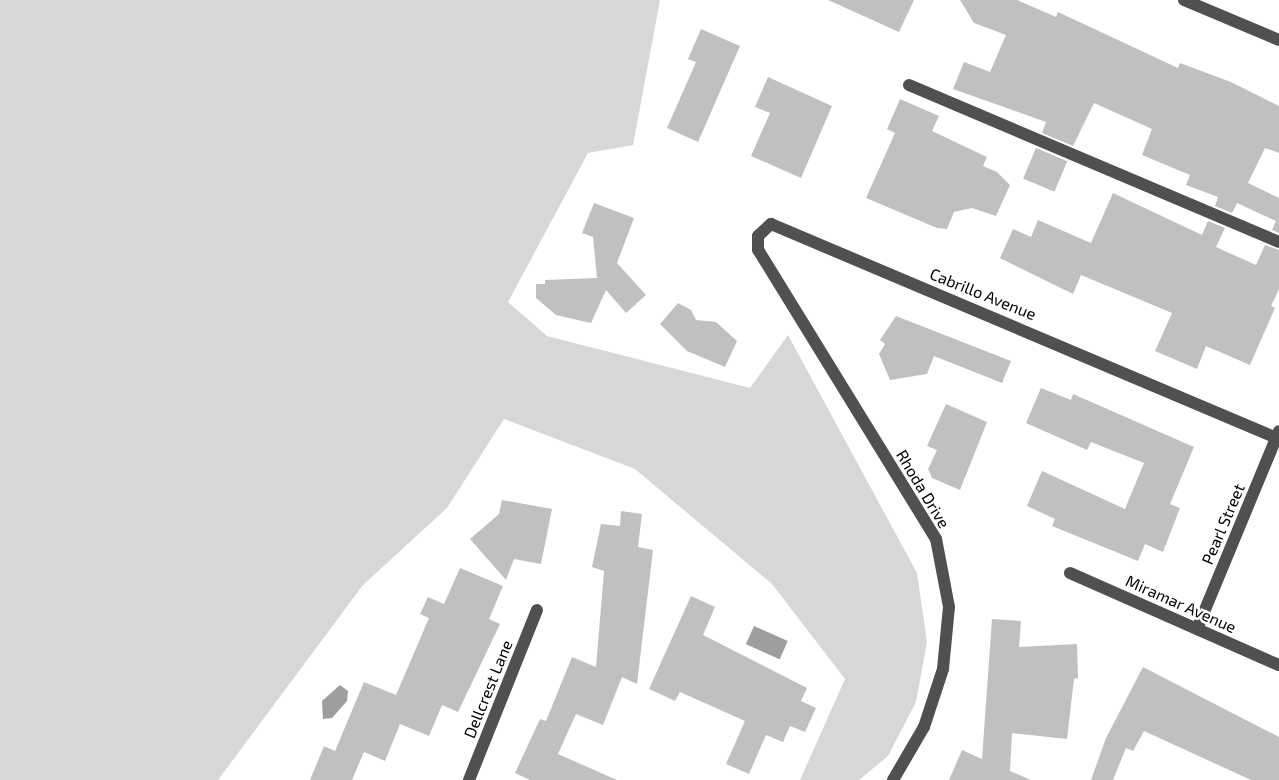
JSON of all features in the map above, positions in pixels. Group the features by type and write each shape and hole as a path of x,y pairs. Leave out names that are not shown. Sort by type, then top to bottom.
{"street":[{"path":"1184,0 1279,40"},
{"path":"909,85 1279,242"},
{"name":"Cabrillo Avenue","path":"798,315 758,250 758,236 771,224 1278,436"},
{"name":"Rhoda Drive","path":"798,315 936,539 949,606 943,669 924,728 893,780"},
{"name":"Pearl Street","path":"1196,629 1278,436"},
{"name":"Miramar Avenue","path":"1070,573 1279,665"},
{"name":"Dellcrest Lane","path":"470,780 538,610"}],"shaded area":[{"path":"0,0 660,0 633,145 588,153 508,302 547,336 750,388 788,335 917,573 927,642 916,702 888,756 859,780 800,780 845,679 772,584 635,469 504,419 447,508 363,585 218,780 0,780"},
{"path":"754,626 788,641 780,659 746,644"},
{"path":"340,685 348,691 347,701 332,718 323,719 322,701"}],"building":[{"path":"828,0 914,0 899,32"},
{"path":"960,0 1017,0 1056,17 1058,12 1178,68 1180,63 1231,82 1279,106 1279,153 1265,148 1248,183 1279,198 1279,233 1272,230 1276,221 1237,203 1232,213 1215,206 1218,197 1186,185 1190,175 1142,155 1152,129 1094,103 1073,146 1042,133 1046,122 953,89 964,62 990,72 1006,35 974,23"},
{"path":"701,29 740,46 698,142 667,128 696,62 688,59"},
{"path":"768,77 832,106 801,178 751,156 770,113 755,107"},
{"path":"900,99 939,116 932,131 987,157 983,166 997,172 1010,185 996,216 972,208 954,212 947,229 937,228 866,198 895,133 887,129"},
{"path":"1036,148 1067,161 1054,192 1023,178"},
{"path":"1113,193 1202,235 1208,221 1225,228 1216,247 1256,265 1265,245 1279,250 1279,289 1271,306 1275,308 1250,365 1206,346 1197,369 1155,351 1172,313 1081,275 1073,294 1000,258 1013,229 1031,237 1038,220 1091,243"},
{"path":"594,203 634,218 617,263 646,295 626,313 606,290 591,323 556,315 536,298 536,284 545,284 545,280 597,278 593,237 582,233"},
{"path":"678,303 691,310 696,320 716,322 737,341 725,367 687,351 660,324"},
{"path":"896,316 1011,361 1002,383 934,356 927,374 890,380 879,354 885,344 880,340"},
{"path":"1041,388 1071,400 1073,394 1194,447 1170,504 1180,508 1163,552 1145,544 1138,561 1052,526 1055,519 1027,506 1042,471 1125,509 1144,463 1091,442 1087,450 1026,423"},
{"path":"946,404 987,422 960,490 932,478 928,469 937,450 927,446"},
{"path":"502,500 552,509 541,564 514,559 506,580 470,539 499,514"},
{"path":"621,511 642,514 638,547 653,550 637,684 622,677 603,725 576,714 558,754 617,780 530,780 515,773 540,719 546,721 572,657 596,667 604,571 592,567 601,524 620,526"},
{"path":"460,568 503,586 489,619 500,624 458,712 442,705 429,736 400,724 385,761 364,752 352,780 310,780 324,746 335,751 364,682 396,695 429,618 420,614 428,597 444,604"},
{"path":"691,596 715,607 703,635 807,688 801,701 816,708 805,732 790,726 783,742 766,735 749,774 726,764 745,721 680,692 675,701 649,689"},
{"path":"992,619 1021,621 1019,647 1077,644 1078,678 1074,679 1067,739 1012,733 1010,771 1031,780 949,780 962,750 982,759"},
{"path":"1143,667 1279,737 1279,780 1251,780 1144,731 1133,751 1126,748 1113,780 1091,780 1106,738"}]}
